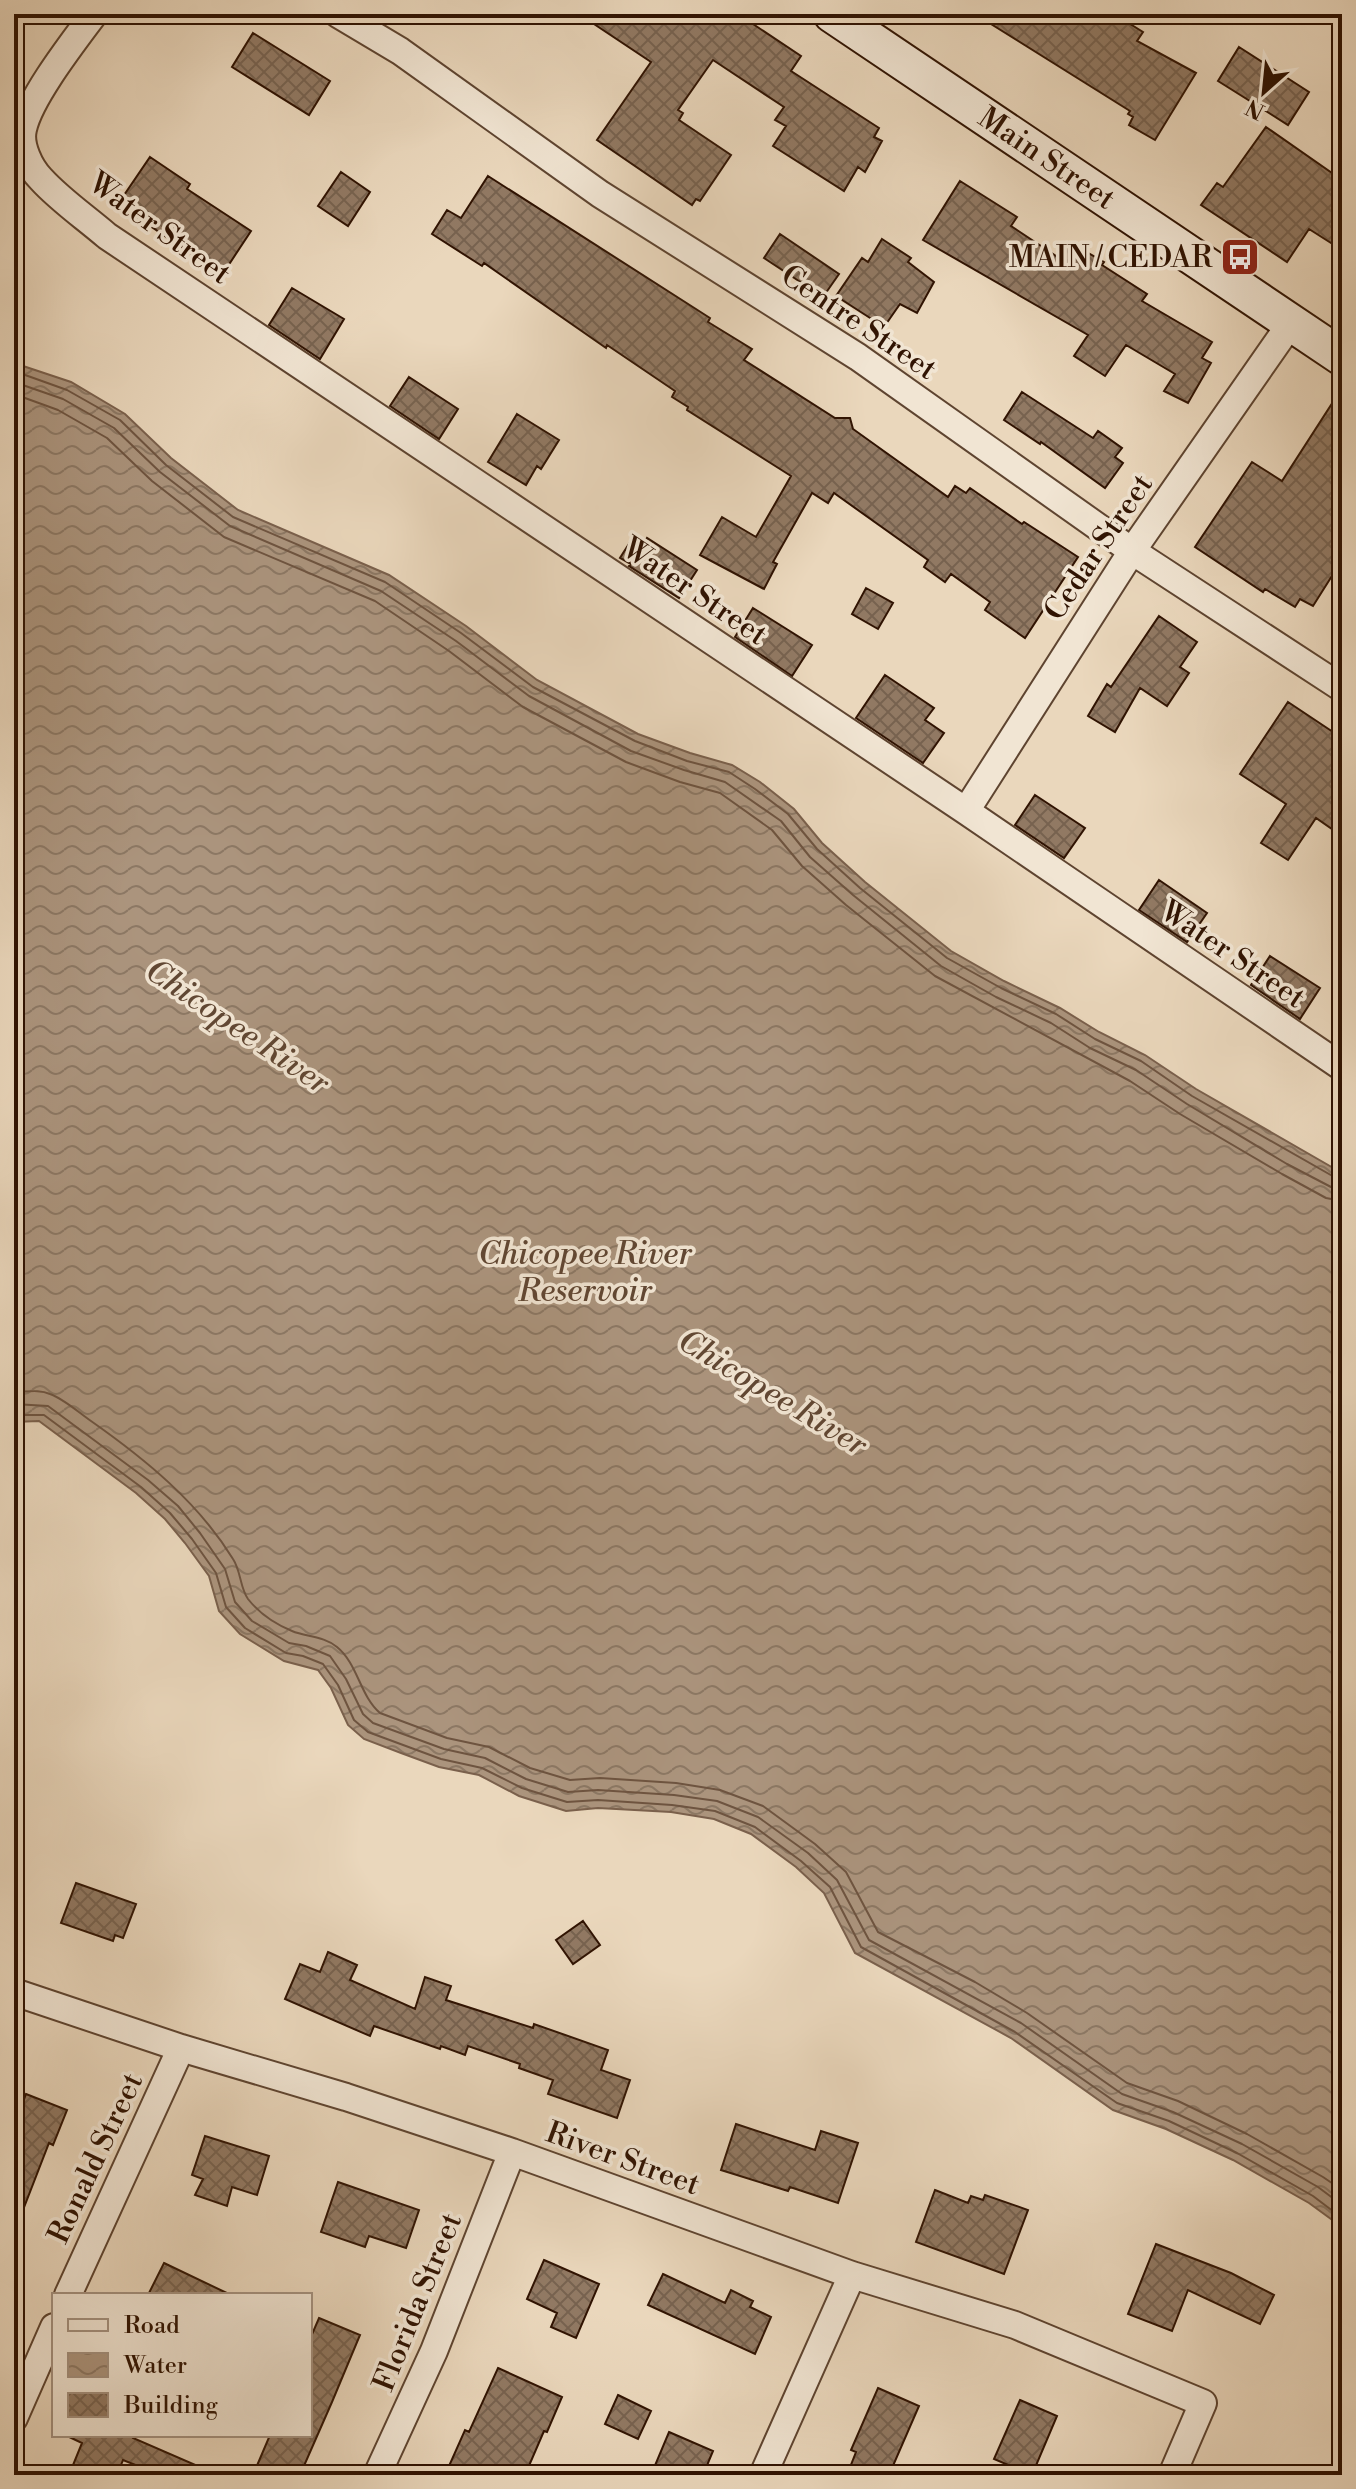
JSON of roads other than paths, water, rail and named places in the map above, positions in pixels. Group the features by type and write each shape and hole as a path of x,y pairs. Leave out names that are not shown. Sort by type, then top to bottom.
{"main road":[{"name":"Main Street","path":"832,14 1342,357"}],"street":[{"name":"Water Street","path":"94,14 28,113 21,132 26,155 40,178 107,236 966,811 1342,1067"},
{"name":"Centre Street","path":"338,14 400,51 600,194 858,357 1132,551 1342,688"},
{"name":"Cedar Street","path":"966,811 1132,551 1291,323"},
{"name":"River Street","path":"14,1992 512,2152 852,2275 1015,2325 1203,2403 1172,2475"},
{"name":"Ronald Street","path":"69,2293 181,2048"},
{"name":"Florida Street","path":"377,2475 434,2351 512,2152"},
{"path":"763,2475 852,2275"},
{"path":"14,2418 52,2332"}],"water":[{"name":"Chicopee River Reservoir","path":"14,363 71,382 125,414 171,458 238,510 389,575 466,626 537,680 638,734 732,765 760,782 794,809 822,843 865,882 951,951 1145,1055 1196,1089 1342,1173 1342,2227 1309,2203 1233,2160 1166,2129 1113,2110 1011,2038 855,1953 824,1893 796,1867 751,1834 714,1819 671,1812 598,1808 566,1811 519,1796 479,1775 439,1767 364,1739 348,1725 331,1688 318,1670 284,1661 240,1634 219,1611 209,1576 165,1519 136,1493 39,1421 14,1422"}],"place":[{"name":"MAIN / CEDAR","path":"1240,257"}],"water label":[{"name":"Chicopee River","path":"238,1026"},
{"name":"Chicopee River","path":"773,1392"}]}
